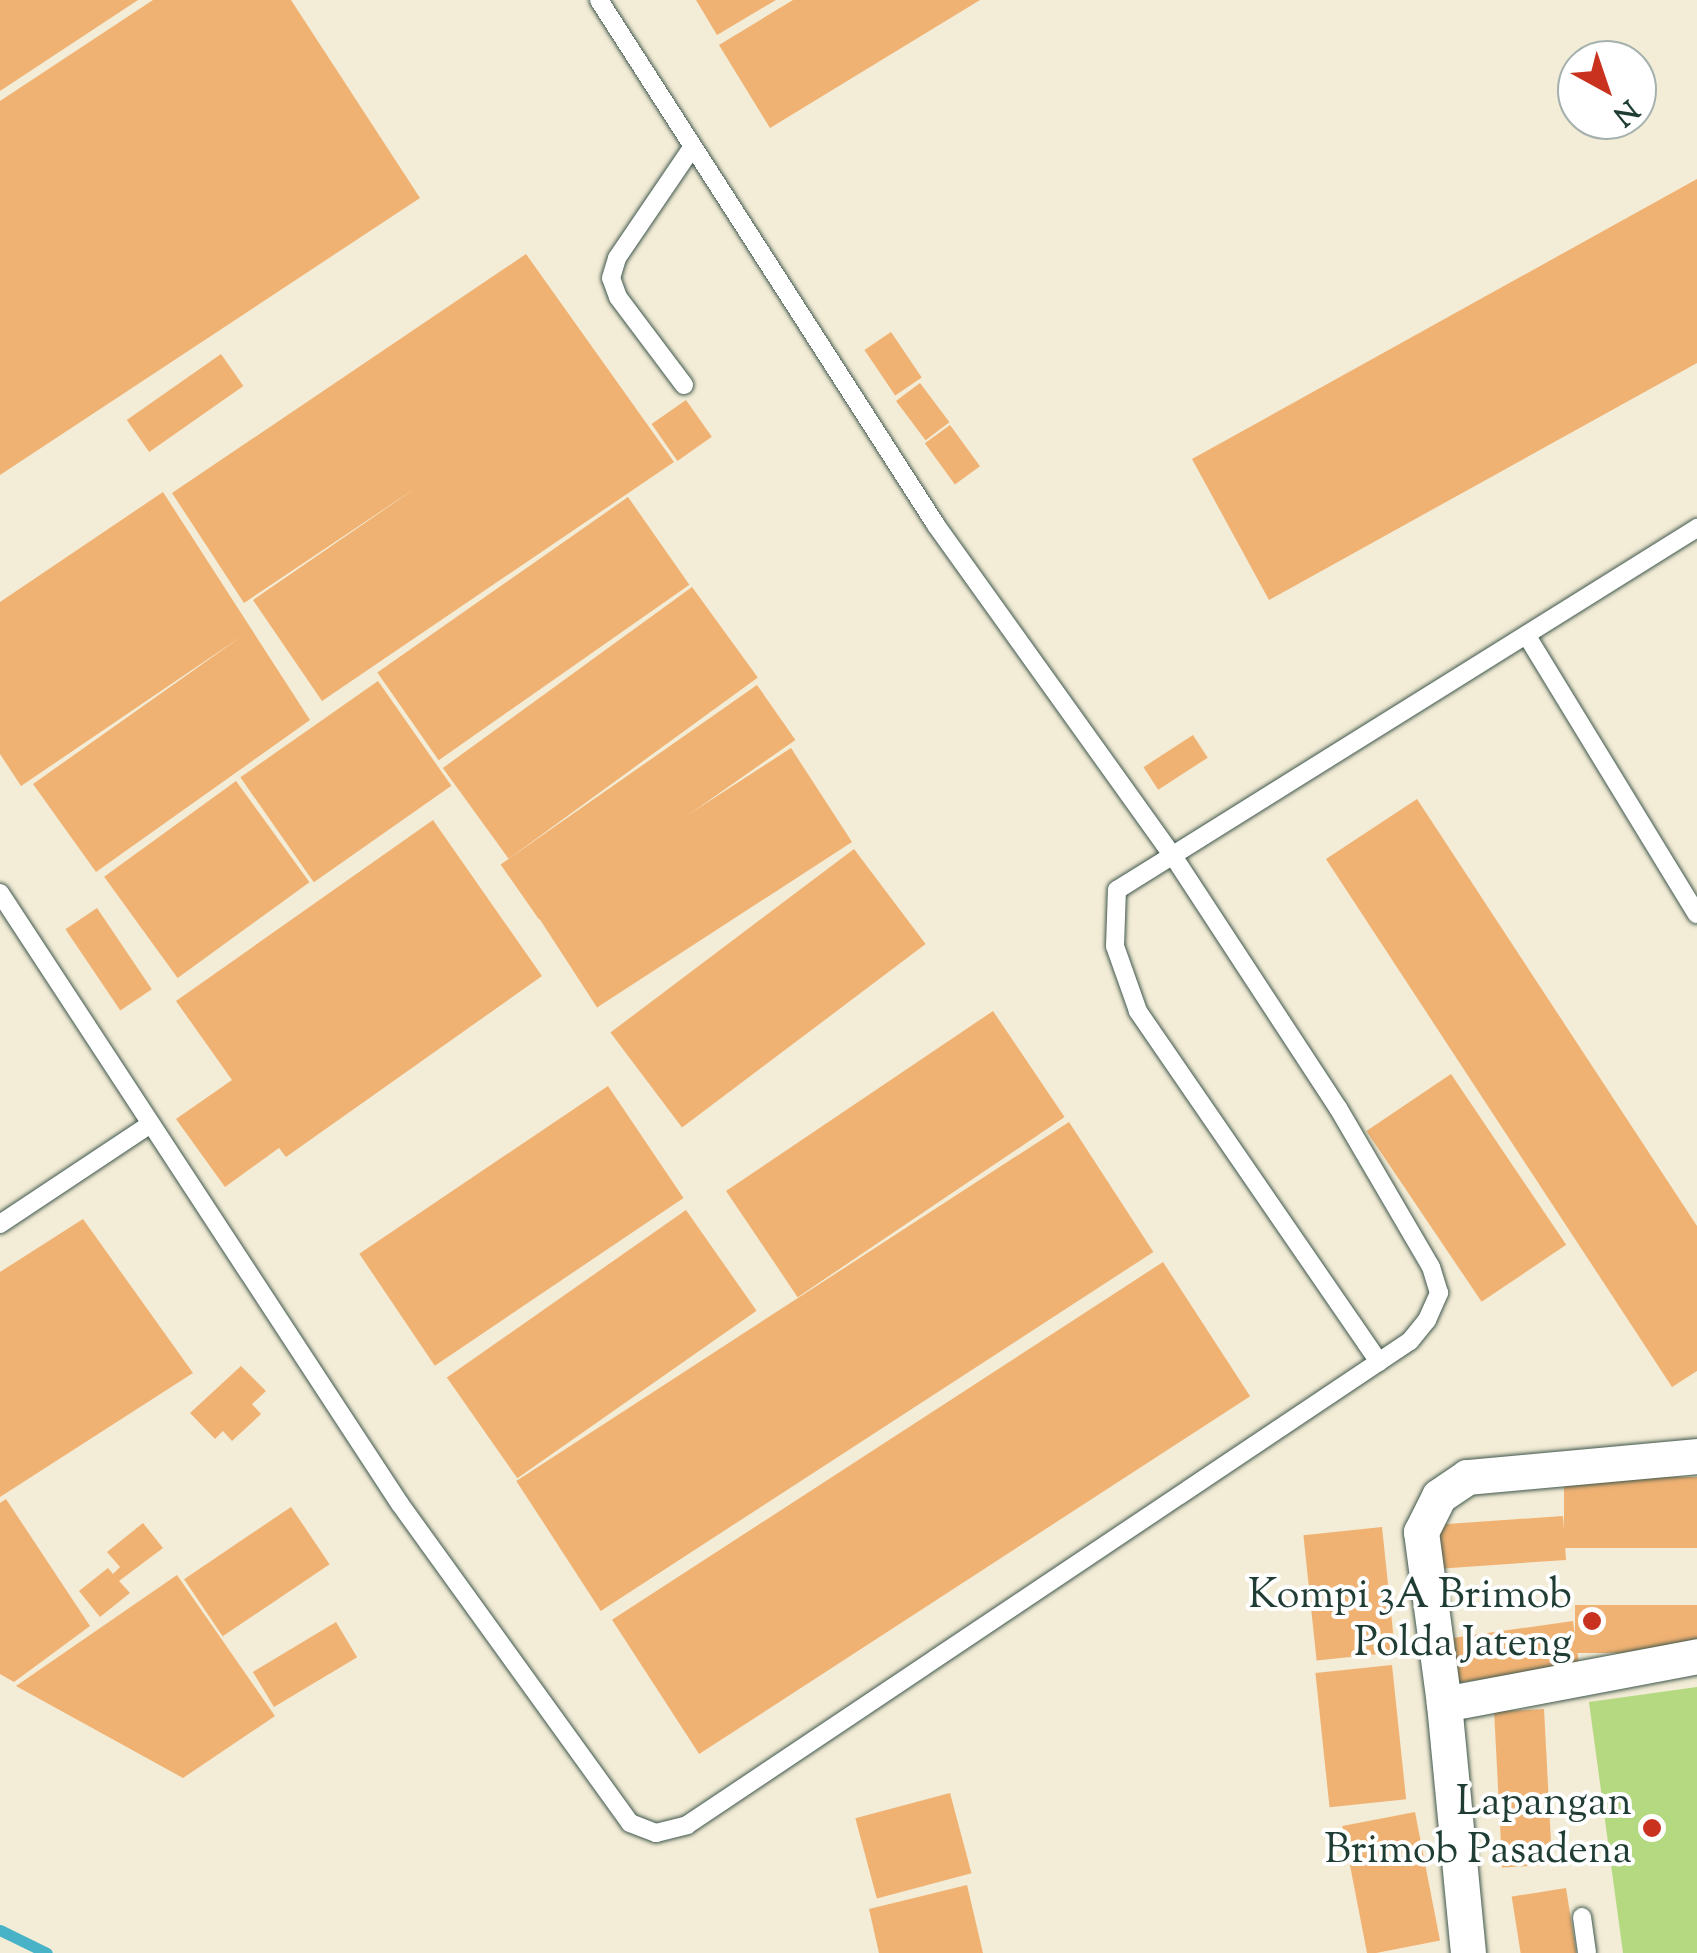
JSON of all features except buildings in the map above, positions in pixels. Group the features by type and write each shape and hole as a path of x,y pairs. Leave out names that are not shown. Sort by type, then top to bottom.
{"street":[{"path":"1468,1953 1444,1704 1420,1532 1439,1496 1467,1477 1697,1456"},
{"path":"1444,1704 1697,1656"}],"lane":[{"path":"0,893 149,1125 468,1599 630,1823 656,1833 687,1825 1379,1362 1428,1320 1439,1293 1431,1267 1338,1108 1174,860 936,525 599,0"},
{"path":"684,385 618,297 612,278 618,258 693,146"},
{"path":"1379,1362 1164,1054 1124,980 1111,918 1117,890 1174,860 1697,528"},
{"path":"1527,636 1697,914"},
{"path":"0,1224 149,1125"},
{"path":"1582,1916 1587,1953"}],"green space":[{"name":"Lapangan Brimob Pasadena","path":"1697,1687 1697,1953 1623,1953 1589,1702"}],"waterway":[{"path":"0,1930 47,1953"}],"place":[{"name":"Kompi 3A Brimob Polda Jateng","path":"1592,1621"},
{"name":"Lapangan Brimob Pasadena","path":"1652,1828"}]}
